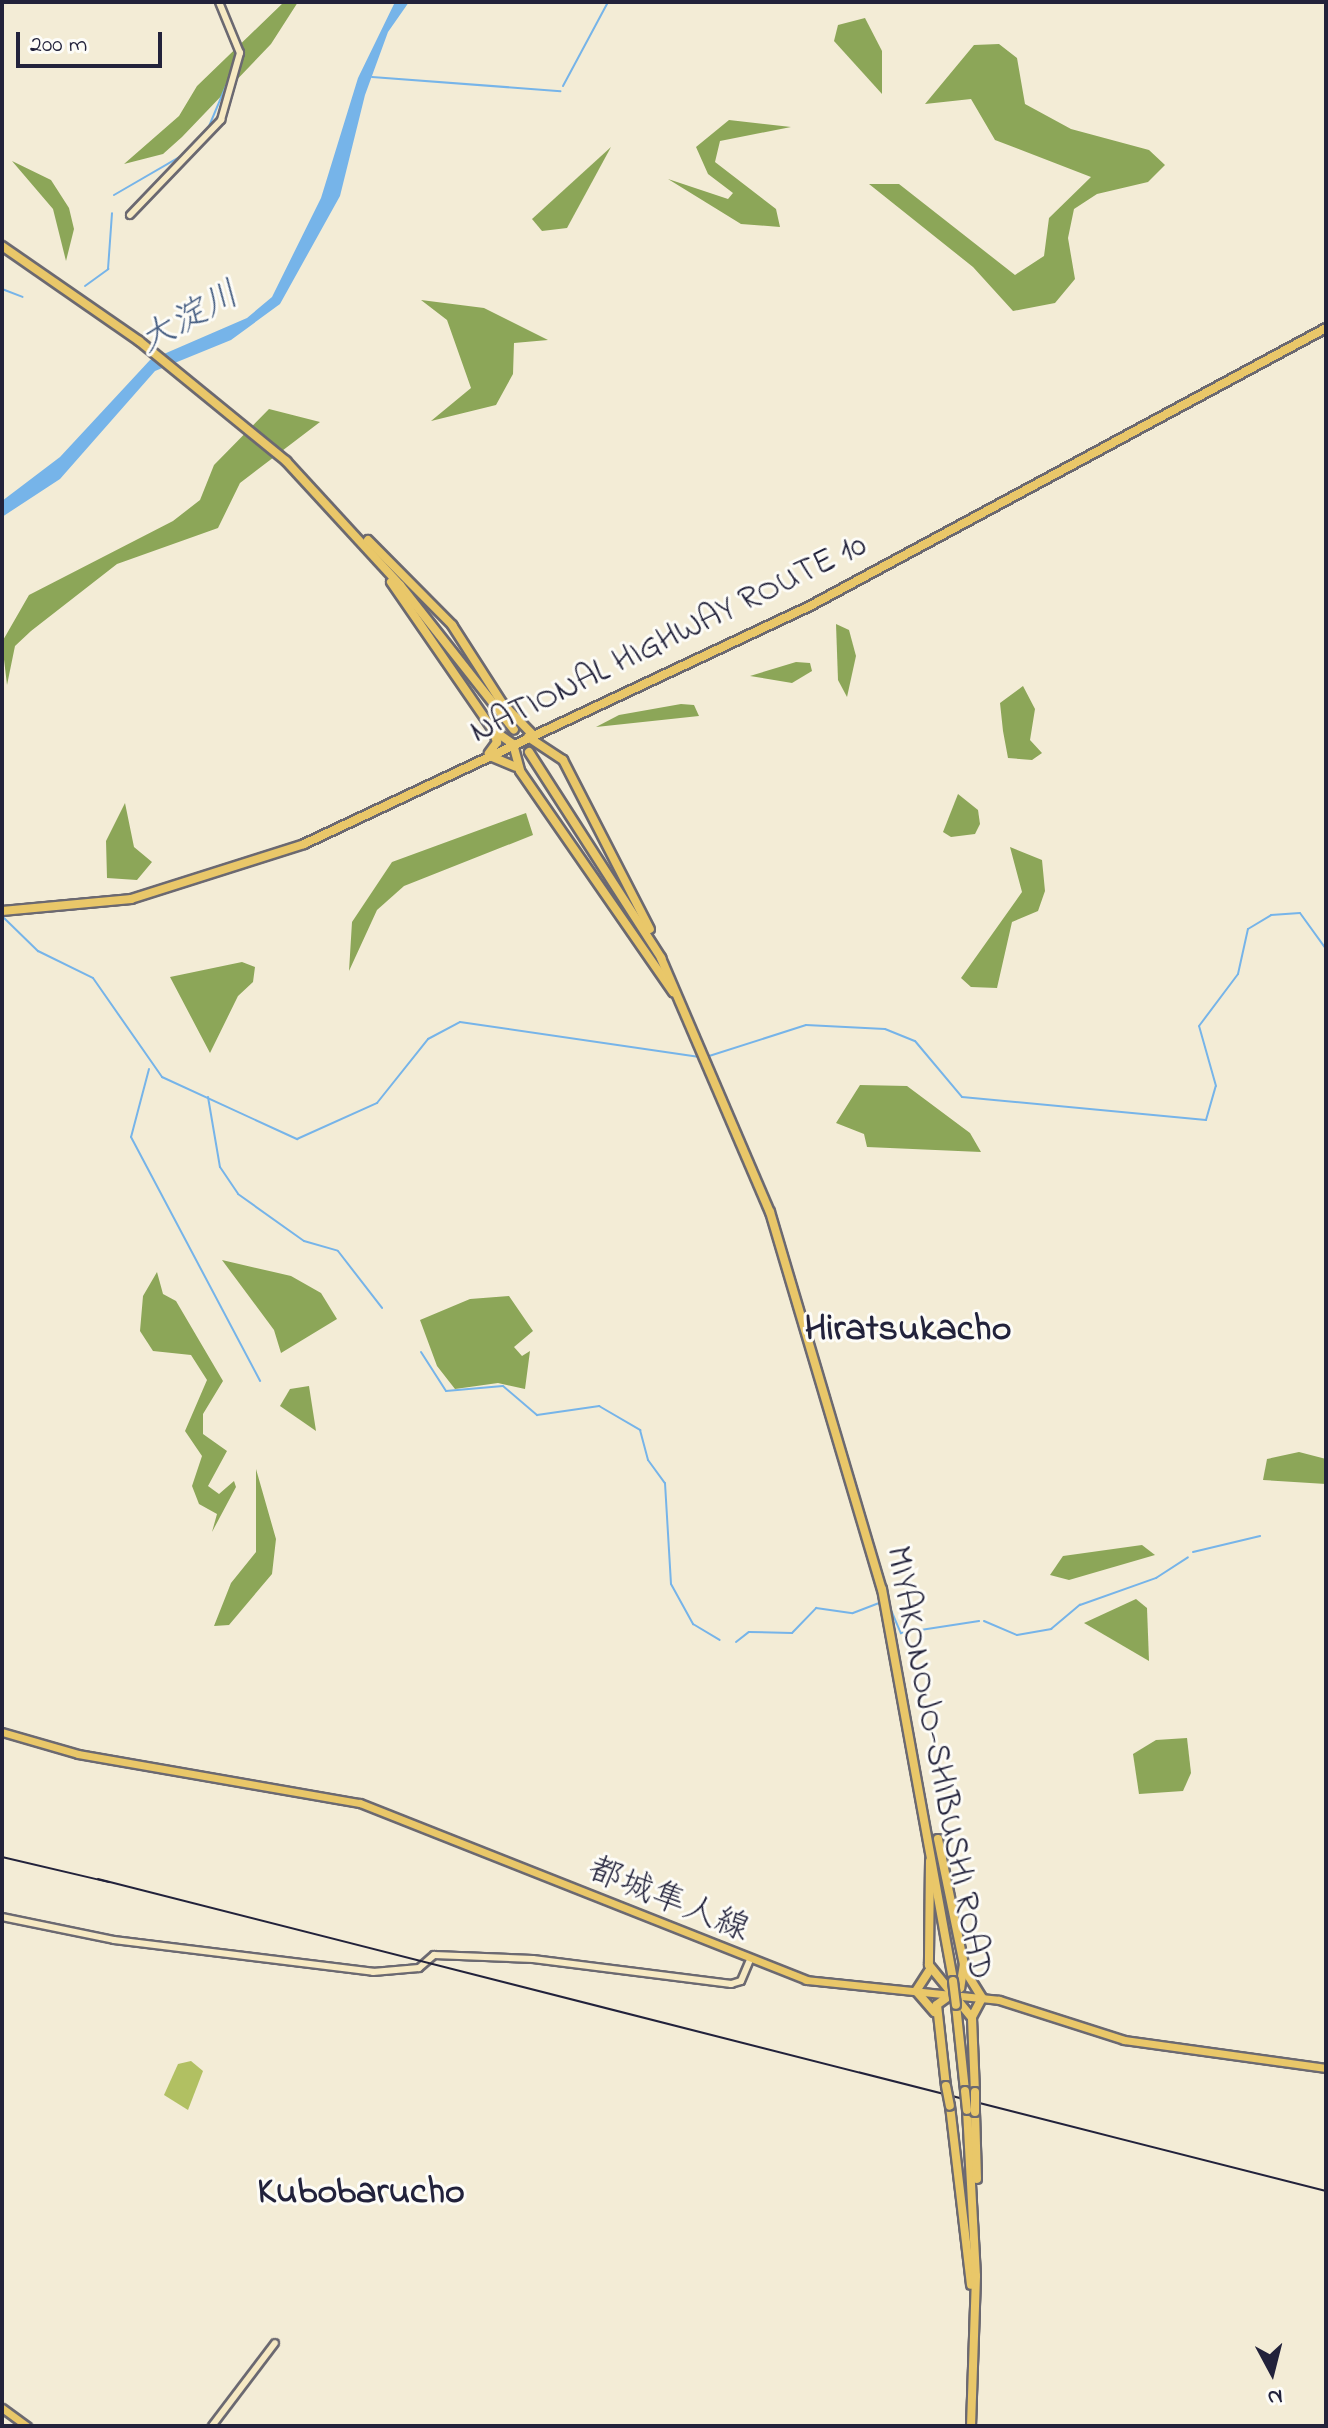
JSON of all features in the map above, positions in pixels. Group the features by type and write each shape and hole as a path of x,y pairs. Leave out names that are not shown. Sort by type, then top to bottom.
{"highway":[{"path":"2,246 139,341 194,384 321,495 452,625 530,736 554,749"},
{"name":"NATIONAL HIGHWAY ROUTE 10","path":"2,911 114,902 254,863 810,606 1326,328"},
{"path":"321,495 493,730 497,742 486,756"},
{"path":"321,495 514,730"},
{"path":"517,715 549,728"},
{"path":"563,722 550,735 554,749 585,795 686,1006"},
{"path":"493,730 513,744 520,771"},
{"name":"MIYAKONOJO-SHIBUSHI ROAD","path":"529,752 632,908 686,1006 713,1068 799,1298 896,1648 928,1812 953,1981 965,2091 971,2111"},
{"path":"486,756 508,758 520,771 702,1042"},
{"path":"920,1769 964,1964 982,1998 972,2018 976,2334 971,2426"},
{"path":"928,1812 929,1965 927,1982 916,1991 936,2020"},
{"path":"964,1964 962,1984 938,2001 936,2020 950,2106 976,2334"},
{"path":"929,1965 972,2018"}],"main road":[{"name":"都城隼人線","path":"2,1732 78,1754 360,1803 749,1962 838,1986 982,1998 1124,2040 1326,2068"},
{"path":"2,2408 27,2426"}],"street":[{"path":"130,215 147,191 199,151 228,104 240,53 219,2"},
{"path":"2,1917 114,1940 373,1972 419,1968 434,1955 544,1960 731,1984 741,1981 749,1962"},
{"path":"212,2426 275,2343"}],"green space":[{"path":"284,2 298,2 271,44 182,137 163,154 124,164 179,116 197,86"},
{"path":"865,18 882,51 882,94 834,41 838,25"},
{"path":"999,44 1017,58 1025,104 1071,129 1149,150 1165,165 1148,182 1097,194 1074,209 1068,238 1075,279 1055,303 1013,311 973,267 869,184 899,184 1015,275 1044,256 1049,218 1091,177 995,140 971,99 925,104 974,45"},
{"path":"729,120 791,127 720,141 715,162 776,209 780,227 741,224 668,179 728,199 733,193 708,174 696,147"},
{"path":"611,147 567,228 542,231 532,219"},
{"path":"12,161 51,180 69,208 74,229 66,261 53,209"},
{"path":"421,300 484,308 548,340 514,343 513,374 496,405 431,421 471,388 447,320"},
{"path":"269,409 320,422 240,483 218,528 117,564 31,631 15,646 7,685 2,642 29,595 173,521 200,500 214,465"},
{"path":"836,624 849,630 856,656 847,697 838,680"},
{"path":"796,662 810,663 812,671 792,683 750,676"},
{"path":"1023,686 1035,709 1030,740 1042,753 1032,760 1008,758 1003,731 1000,703"},
{"path":"681,704 694,705 699,716 596,727 619,715"},
{"path":"958,794 978,810 980,824 975,834 951,837 943,832"},
{"path":"125,803 134,847 152,862 137,880 107,878 106,841"},
{"path":"526,813 533,835 404,886 377,910 349,971 352,922 392,862"},
{"path":"1010,847 1042,860 1045,891 1038,911 1012,922 997,988 971,987 961,978 1022,892"},
{"path":"242,962 255,967 253,982 238,996 210,1053 170,977"},
{"path":"860,1085 907,1086 970,1133 981,1152 867,1147 864,1134 836,1123"},
{"path":"222,1260 291,1276 321,1293 337,1319 281,1353 274,1330"},
{"path":"157,1272 163,1294 176,1301 223,1381 203,1414 203,1434 227,1451 208,1486 219,1494 234,1481 236,1487 212,1532 217,1514 199,1504 192,1486 202,1456 185,1431 207,1380 191,1355 153,1351 140,1331 143,1296"},
{"path":"509,1296 533,1331 514,1347 522,1356 530,1351 525,1389 498,1383 455,1389 437,1366 420,1320 470,1299"},
{"path":"309,1386 316,1431 280,1406 290,1389"},
{"path":"1299,1452 1326,1459 1326,1484 1263,1480 1267,1459"},
{"path":"256,1469 276,1539 272,1574 229,1625 214,1626 231,1583 256,1552"},
{"path":"1142,1545 1155,1555 1069,1580 1050,1575 1063,1556"},
{"path":"1136,1599 1147,1608 1149,1661 1084,1623"},
{"path":"1187,1738 1191,1773 1183,1791 1139,1794 1133,1754 1156,1740"},
{"path":"191,2061 203,2071 188,2110 164,2095 178,2064"}],"water":[{"path":"395,2 409,2 388,32 365,95 340,196 280,304 231,340 155,371 60,479 2,517 2,501 60,457 150,360 247,318 272,297 321,198 358,78"}],"waterway":[{"path":"563,86 608,2"},
{"path":"207,131 231,74"},
{"path":"372,77 560,91"},
{"path":"114,195 183,155"},
{"path":"85,286 108,269 112,213"},
{"path":"2,289 23,297"},
{"path":"706,1057 806,1025 885,1029 915,1041 962,1097 1206,1120 1216,1086 1199,1026 1238,974 1248,929 1271,915 1300,913 1326,949"},
{"path":"3,917 38,951 93,978 162,1077 297,1139 377,1103 428,1039 460,1022 699,1057"},
{"path":"149,1069 131,1137 260,1381"},
{"path":"208,1097 220,1167 238,1194 304,1241 338,1251 382,1308"},
{"path":"421,1352 446,1391 503,1386 537,1415 599,1406 640,1430 648,1460 665,1483 671,1584 693,1624 720,1640"},
{"path":"1193,1552 1260,1536"},
{"path":"984,1621 1017,1635 1051,1629 1080,1605 1156,1578 1188,1557"},
{"path":"736,1642 749,1632 792,1633 816,1608 853,1613 881,1602"},
{"path":"888,1603 901,1633 979,1621"}],"railway":[{"path":"2,1857 109,1882"},
{"path":"98,1879 1326,2191"}],"district":[{"name":"Hiratsukacho","path":"908,1331"},
{"name":"Kubobarucho","path":"361,2194"}],"water label":[{"name":"大淀川","path":"190,319"}]}
